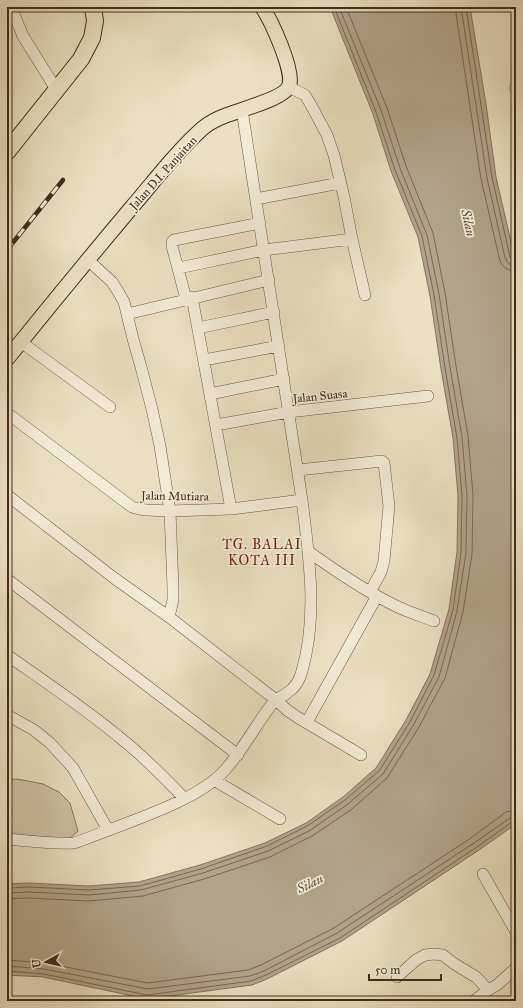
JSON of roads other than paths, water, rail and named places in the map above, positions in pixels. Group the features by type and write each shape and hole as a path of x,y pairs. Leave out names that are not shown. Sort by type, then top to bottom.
{"highway":[{"path":"7,152 81,59 92,38 95,21 93,7"}],"main road":[{"path":"262,7 277,36 288,66 291,79 289,87"},
{"name":"Jalan D.I. Panjaitan","path":"7,359 88,260 184,147 204,127 215,120 280,95 289,87"}],"street":[{"path":"11,7 23,36 56,89"},
{"path":"289,87 305,95 327,135 332,148 344,197 364,294"},
{"path":"7,839 48,843 74,843 150,815 198,791 225,771 238,755 268,710 276,700 288,693 294,687 302,672 308,646 310,622 308,552 298,470 242,110"},
{"path":"256,199 340,183"},
{"path":"231,508 198,328 172,242 174,240 260,223"},
{"path":"179,268 264,250 352,238"},
{"path":"88,260 112,282 124,302 152,409 160,446 170,511 173,600 169,617"},
{"path":"127,314 269,280"},
{"path":"198,328 274,312"},
{"path":"21,342 110,407"},
{"path":"204,360 279,346"},
{"path":"210,394 284,378"},
{"name":"Jalan Suasa","path":"216,426 289,412 428,396"},
{"name":"Jalan Mutiara","path":"7,413 132,507 146,510 170,511 231,508 302,500"},
{"path":"298,470 382,461 384,463 389,506 384,561 374,594 307,722"},
{"path":"7,495 114,578 169,617 287,710 361,755"},
{"path":"308,552 334,570 397,607 434,621"},
{"path":"7,579 238,755"},
{"path":"7,655 118,735 151,764 184,798"},
{"path":"7,715 34,730 50,743 73,768 108,830"},
{"path":"214,780 280,819"},
{"path":"483,874 516,932"},
{"path":"397,976 416,960 425,955 442,955 476,978 488,990"},
{"path":"474,1001 497,985 516,968"}],"water":[{"name":"Silau","path":"330,7 470,7 496,177 516,264 516,824 342,941 252,985 147,999 43,977 7,975 7,884 28,883 89,886 139,882 200,865 265,843 306,823 343,797 376,768 406,720 430,674 449,609 457,552 458,496 453,438 430,296 418,237 391,171 373,114"}],"railway":[{"path":"7,250 63,180"}],"district":[{"name":"TG. BALAI KOTA III","path":"262,552"}]}
